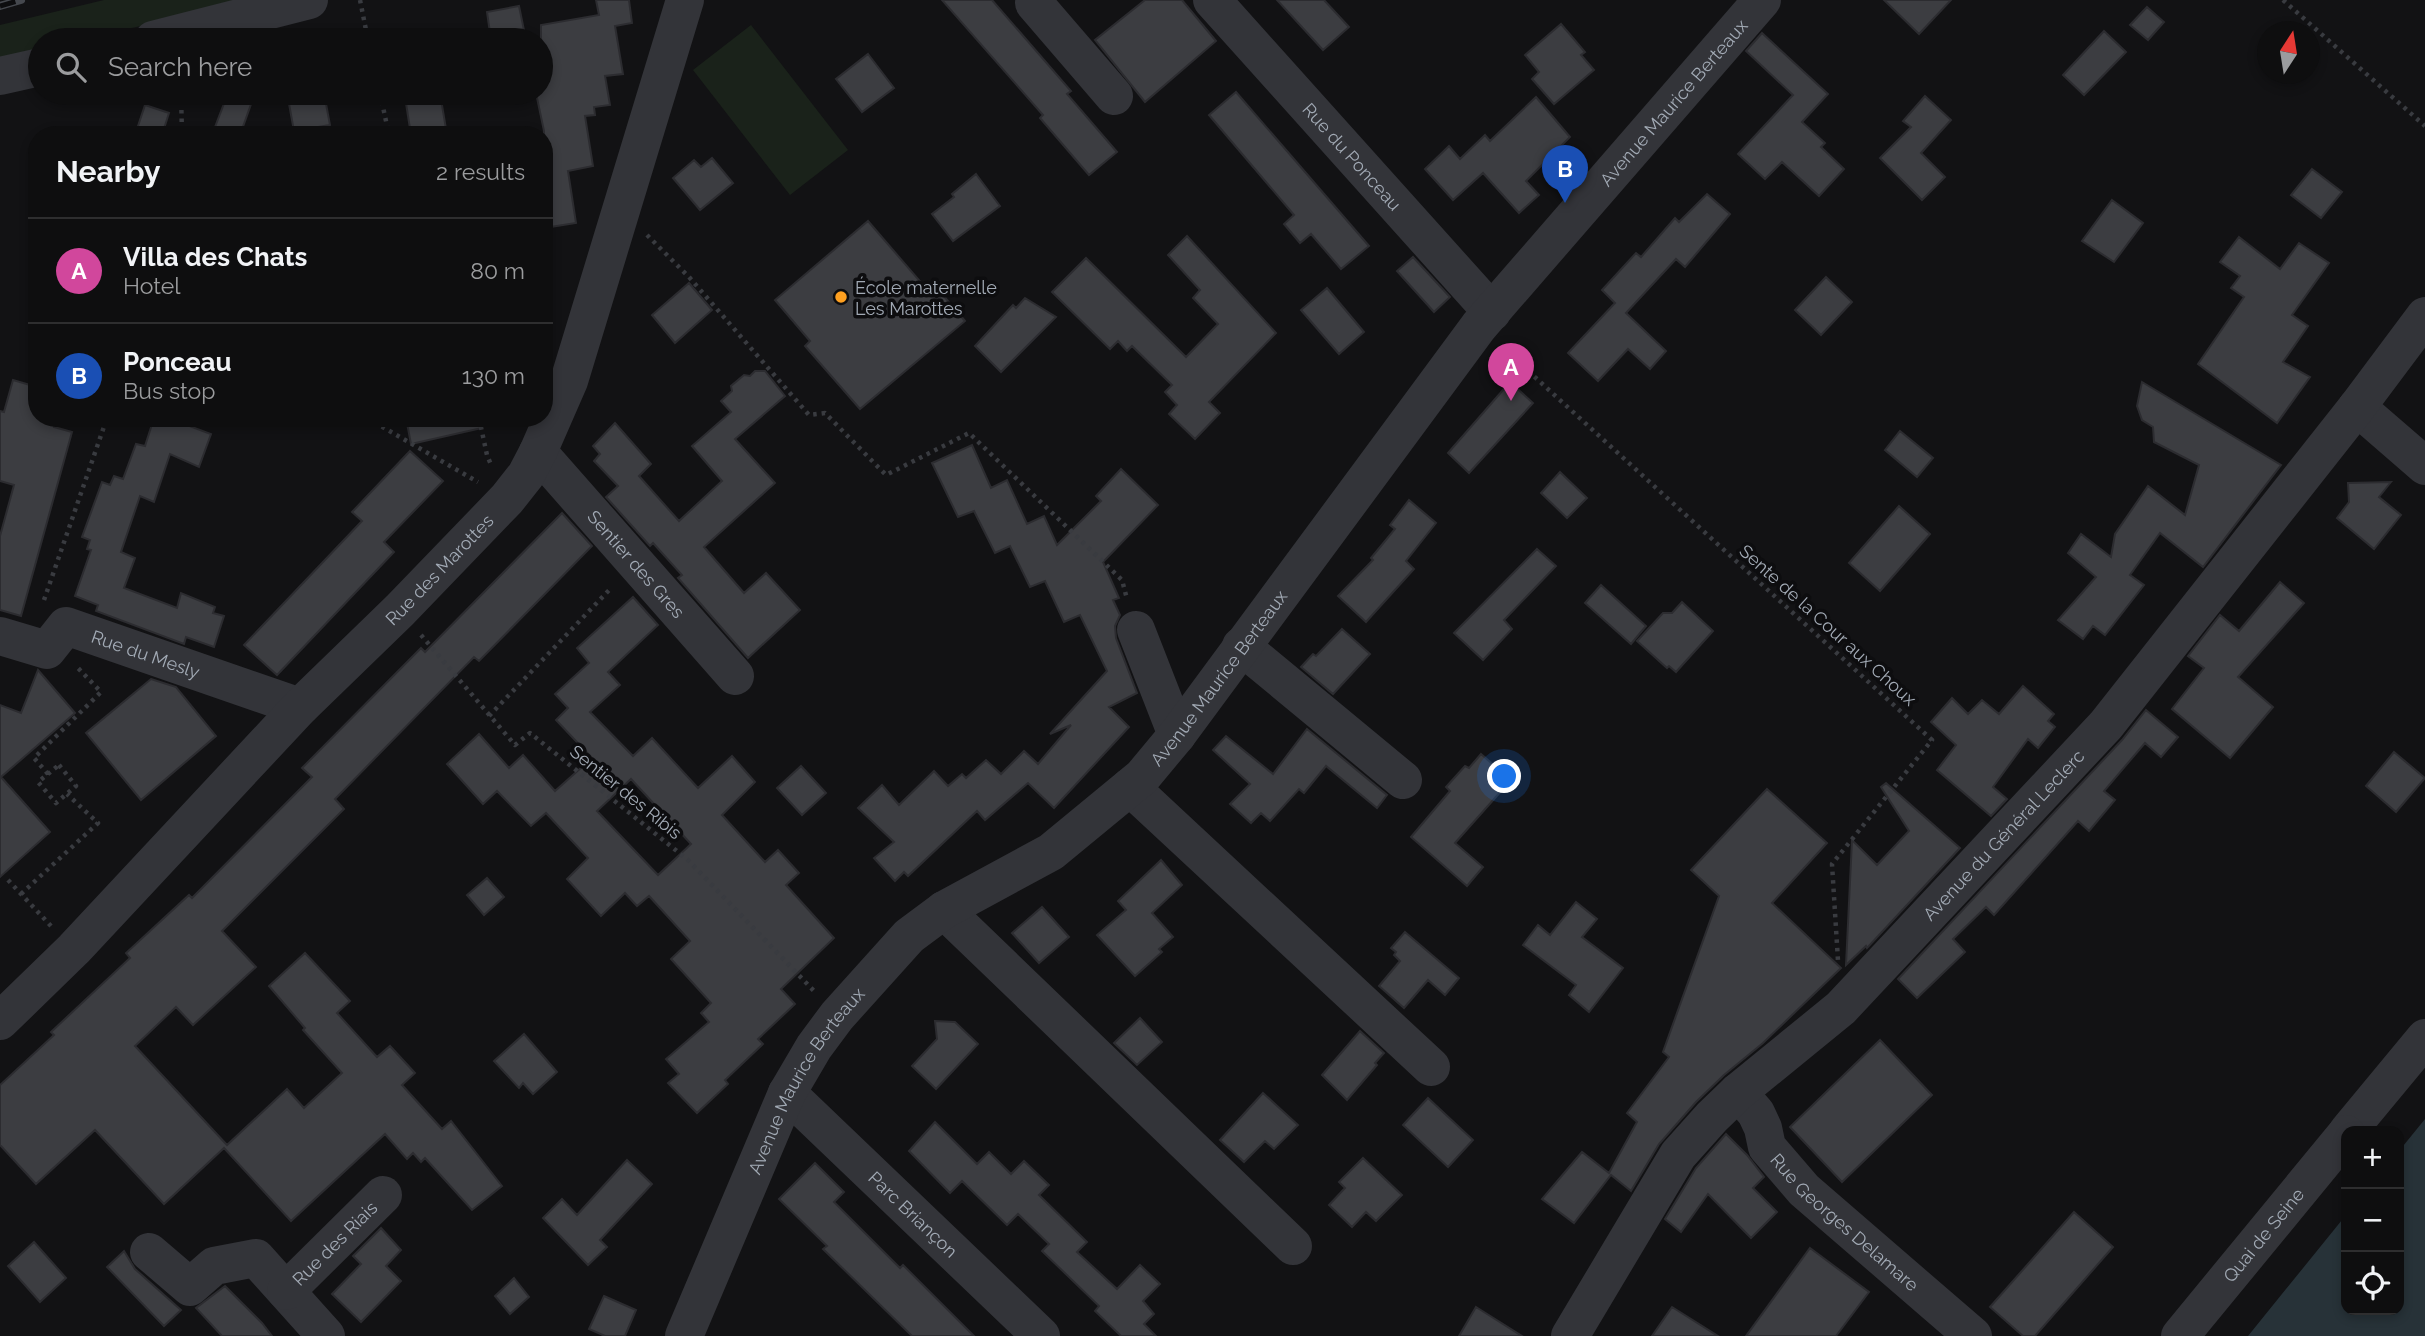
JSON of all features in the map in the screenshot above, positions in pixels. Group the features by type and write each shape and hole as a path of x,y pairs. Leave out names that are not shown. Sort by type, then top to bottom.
{"street":[{"path":"200,28 309,0"},
{"name":"Rue des Marottes","path":"553,421 569,381 685,0"},
{"name":"Rue du Ponceau","path":"1212,0 1485,319"},
{"name":"Avenue Maurice Berteaux","path":"684,1336 787,1093 814,1047 837,1016 909,936 944,910 1051,852 1142,777 1177,735 1485,319 1762,0"},
{"path":"1034,1 1114,96"},
{"path":"0,76 28,70"},
{"name":"Avenue du Général Leclerc","path":"1570,1336 1678,1155 1738,1092 1841,1008 2106,725 2357,407 2425,316"},
{"path":"2357,407 2425,467"},
{"name":"Rue des Marottes","path":"0,1021 74,949 300,707 400,610 507,499 526,475 550,427"},
{"name":"Sentier des Gres","path":"538,452 735,676"},
{"name":"Rue du Mesly","path":"27,641 66,626 300,707"},
{"path":"1136,630 1177,735"},
{"path":"1241,646 1403,780"},
{"path":"1130,787 1431,1067"},
{"path":"944,910 1293,1245"},
{"name":"Quai de Seine","path":"2353,1126 2425,1038"},
{"name":"Rue Georges Delamare","path":"1738,1092 1756,1112 1767,1146 1804,1190 1973,1336"},
{"name":"Parc Briançon","path":"787,1093 1041,1336"},
{"name":"Quai de Seine","path":"2180,1336 2341,1140"},
{"name":"Rue des Riais","path":"286,1291 383,1195"},
{"name":"Rue des Riais","path":"149,1252 190,1287 214,1266 256,1258 326,1336"}],"path":[{"path":"360,0 366,28"},
{"path":"2283,0 2425,126"},
{"path":"181,105 181,126"},
{"path":"383,105 387,126"},
{"path":"621,209 689,277 809,415 825,414 886,475 969,433 1122,580 1136,630"},
{"name":"Sente de la Cour aux Choux","path":"1485,319 1932,740 1832,864 1841,1008"},
{"path":"48,774 34,758 101,692 27,641 104,427"},
{"path":"383,427 507,499"},
{"path":"481,427 487,455 507,499"},
{"path":"489,716 635,563"},
{"name":"Sentier des Ribis","path":"400,610 515,745 530,733 688,860 837,1016"},
{"path":"59,765 76,786 67,794 56,803 38,782 59,765"},
{"path":"21,894 97,823 67,794"},
{"path":"8,880 74,949"}],"shaded area":[{"path":"104,0 255,0 132,28 28,28 28,52 0,58 0,25"},
{"path":"751,25 848,150 790,195 693,70"},
{"path":"2425,1119 2425,1336 2248,1336 2341,1221 2341,1315 2404,1315 2404,1145"}],"building":[{"path":"596,0 629,0 632,23 615,26 623,74 605,76 610,105 594,107 595,115 585,116 593,166 568,171 576,223 553,227 553,126 543,126 539,105 553,105 553,28 541,28 541,25 599,15"},
{"path":"942,0 992,0 1071,91 1067,94 1117,152 1089,175 1040,118 1043,115"},
{"path":"1145,0 1182,0 1216,41 1145,102 1095,40"},
{"path":"1277,0 1324,0 1349,27 1323,50"},
{"path":"1884,0 1951,0 1919,34"},
{"path":"519,6 524,28 489,28 487,12"},
{"path":"2147,7 2164,22 2148,40 2130,25"},
{"path":"1561,24 1585,52 1581,55 1594,70 1554,104 1532,79 1539,72 1525,55"},
{"path":"2104,31 2126,52 2084,95 2063,75"},
{"path":"1762,33 1828,94 1802,122 1825,143 1821,147 1844,169 1819,196 1782,162 1765,179 1738,154 1793,95 1746,51"},
{"path":"868,54 894,88 862,112 836,79"},
{"path":"1236,92 1369,246 1341,269 1311,234 1300,243 1284,224 1294,215 1209,115"},
{"path":"1925,96 1951,120 1921,153 1945,177 1922,200 1880,158 1911,127 1903,121"},
{"path":"1536,97 1570,137 1526,181 1539,195 1519,213 1483,173 1453,200 1425,169 1449,146 1460,159 1485,135 1490,141"},
{"path":"145,105 169,113 165,126 138,126"},
{"path":"223,105 251,105 243,126 215,126"},
{"path":"289,105 326,105 330,125 293,126"},
{"path":"406,105 442,105 446,126 410,126"},
{"path":"712,158 733,183 700,210 673,178 694,160 701,167"},
{"path":"2312,169 2342,192 2321,218 2291,195"},
{"path":"976,174 1000,206 953,241 932,214 954,197 952,194"},
{"path":"1707,194 1730,214 1685,267 1676,259 1626,313 1666,351 1650,369 1628,349 1598,381 1568,353 1615,303 1602,290 1636,253 1641,257 1675,218 1679,222"},
{"path":"2112,200 2143,223 2114,262 2082,241"},
{"path":"868,221 936,300 943,295 965,321 860,409 805,346 810,341 775,300"},
{"path":"1187,236 1276,333 1209,402 1220,413 1195,439 1169,414 1177,405 1165,392 1172,385 1132,346 1127,351 1118,341 1110,349 1052,292 1086,258 1186,357 1218,324 1193,298 1200,290 1168,255"},
{"path":"2239,237 2280,269 2299,243 2329,263 2292,315 2308,326 2283,362 2310,377 2277,423 2198,364 2244,297 2231,288 2240,276 2220,262"},
{"path":"1413,257 1450,297 1434,312 1397,271"},
{"path":"1826,277 1852,302 1821,335 1795,310"},
{"path":"689,283 712,310 675,343 652,315"},
{"path":"1327,288 1364,332 1339,354 1301,310"},
{"path":"1025,298 1056,317 1001,372 975,346 1013,305 1016,308"},
{"path":"755,371 765,371 785,396 735,439 775,483 704,547 744,593 766,573 800,610 748,658 678,578 682,575 653,543 650,546 606,497 618,486 594,461 600,454 593,446 615,423 651,464 639,476 679,521 722,481 692,446 731,412 721,401 732,391 731,386 744,375 750,376"},
{"path":"13,380 28,384 28,427 54,427 72,432 21,616 0,610 0,536 14,485 0,481 0,411 4,412"},
{"path":"1510,382 1533,403 1469,473 1448,453"},
{"path":"2142,382 2281,465 2203,567 2160,533 2130,575 2144,585 2105,635 2093,626 2083,639 2058,620 2096,577 2068,553 2081,534 2111,557 2115,534 2148,486 2185,515 2199,465 2154,442 2153,427 2142,420 2137,406"},
{"path":"151,427 192,427 211,434 199,467 170,454 154,502 140,496 121,552 135,558 124,588 177,608 181,593 215,607 213,613 224,616 214,647 186,637 184,644 96,611 98,605 75,596 91,550 87,549 90,540 82,537 102,482 110,485 114,476 123,479 136,444 145,446"},
{"path":"408,427 482,427 482,428 411,444"},
{"path":"1900,431 1933,458 1917,477 1885,450"},
{"path":"972,445 991,488 1007,480 1027,524 1044,516 1057,545 1101,501 1096,496 1121,469 1158,505 1103,562 1119,598 1113,600 1120,615 1115,626 1116,638 1137,693 1109,707 1129,727 1054,808 1028,783 985,820 977,811 908,876 904,872 895,881 874,858 894,842 858,808 882,785 899,805 934,771 948,786 962,774 966,778 986,760 1001,774 1024,751 1038,764 1071,725 1050,734 1107,671 1080,615 1064,622 1045,581 1030,587 1010,546 995,553 974,511 958,517 932,463"},
{"path":"410,451 443,481 384,542 394,552 277,675 244,645 362,521 352,512"},
{"path":"1560,472 1587,498 1567,518 1541,493"},
{"path":"2391,482 2379,497 2401,515 2374,549 2337,518 2349,502 2348,483"},
{"path":"1409,500 1436,523 1406,561 1414,569 1366,622 1338,596 1373,560 1371,558 1395,529 1390,525"},
{"path":"1899,506 1930,534 1880,591 1849,563"},
{"path":"562,513 592,546 479,661 474,657 335,799 344,809 222,931 256,967 193,1025 176,1007 135,1046 227,1145 287,1089 304,1108 342,1073 303,1030 305,1028 269,986 305,953 350,1001 337,1013 377,1057 390,1046 415,1073 402,1085 442,1129 451,1121 502,1186 472,1210 425,1158 421,1162 413,1153 407,1159 385,1134 291,1221 224,1148 164,1204 95,1130 36,1184 0,1145 0,1085 54,1035 51,1032 130,958 126,953 189,895 192,898 312,777 302,768 421,648 425,652"},
{"path":"1537,549 1556,566 1504,620 1512,629 1483,660 1454,633"},
{"path":"2280,582 2304,603 2238,677 2273,707 2230,758 2172,709 2204,668 2188,656 2220,615 2239,631"},
{"path":"1601,585 1646,626 1631,644 1585,603"},
{"path":"633,597 658,625 608,672 620,685 590,712 633,756 652,738 698,788 732,756 755,782 722,815 765,862 778,850 799,873 786,885 834,938 781,989 795,1004 758,1039 763,1044 725,1080 728,1084 697,1113 668,1083 679,1074 666,1059 709,1022 701,1013 711,1003 671,959 690,941 649,896 637,906 625,893 601,916 567,879 588,858 546,813 531,826 497,791 483,804 447,764 479,734 509,768 523,755 555,791 592,758 556,720 568,708 555,694 589,663 577,648","holes":["631,779 691,844 658,875 597,811"]},
{"path":"1682,602 1713,631 1676,672 1669,666 1667,668 1637,641 1663,613 1672,613"},
{"path":"1342,629 1370,654 1333,694 1301,667 1313,654 1316,656"},
{"path":"38,670 75,713 1,777 50,832 0,877 0,705 21,713"},
{"path":"151,679 176,687 216,736 141,800 86,733"},
{"path":"2023,686 2054,714 2048,721 2055,727 2038,748 2028,739 1993,787 2007,799 1991,816 1937,770 1956,745 1931,722 1952,698 1968,714 1982,700 1999,714"},
{"path":"2146,710 2178,737 2161,757 2145,743 2104,791 2115,800 2089,831 2078,821 1994,915 1986,907 1953,939 1965,952 1917,998 1898,979 2122,740"},
{"path":"1307,729 1387,795 1377,808 1326,766 1304,793 1299,789 1270,821 1261,813 1251,823 1230,804 1250,784 1213,750 1226,736 1273,774"},
{"path":"2394,752 2425,778 2396,812 2366,786"},
{"path":"1481,754 1511,780 1455,843 1483,867 1467,886 1411,837 1450,791 1446,787 1465,766 1469,768"},
{"path":"801,766 826,793 802,815 777,788"},
{"path":"1886,783 1960,848 1867,948 1866,946 1846,965 1852,840 1877,865 1909,831 1881,787"},
{"path":"1767,789 1827,843 1772,903 1841,968 1763,1043 1696,1102 1659,1144 1631,1191 1611,1175 1574,1223 1542,1199 1582,1152 1609,1173 1637,1122 1627,1113 1669,1057 1663,1052 1719,896 1691,870"},
{"path":"1161,860 1182,885 1152,913 1173,937 1159,949 1162,952 1135,976 1097,935 1126,910 1118,901"},
{"path":"487,878 504,897 484,915 467,895"},
{"path":"1576,902 1597,919 1582,937 1623,968 1589,1012 1569,995 1576,985 1523,945 1538,925 1550,935"},
{"path":"1042,907 1069,937 1039,963 1012,933"},
{"path":"1405,932 1459,978 1445,995 1428,980 1404,1008 1379,986 1400,961 1391,948"},
{"path":"1140,1018 1162,1042 1137,1065 1114,1043"},
{"path":"935,1021 955,1022 978,1044 936,1089 912,1066 937,1039"},
{"path":"1360,1031 1384,1053 1347,1100 1322,1075"},
{"path":"524,1034 557,1072 533,1094 523,1083 519,1088 494,1061"},
{"path":"1880,1040 1932,1095 1842,1182 1790,1127"},
{"path":"1263,1093 1298,1125 1274,1149 1265,1141 1244,1162 1220,1140"},
{"path":"1428,1098 1473,1140 1448,1167 1403,1125"},
{"path":"935,1122 977,1164 989,1152 1011,1174 1024,1161 1049,1185 1039,1195 1087,1242 1077,1252 1117,1289 1140,1265 1160,1284 1143,1301 1154,1314 1144,1324 1156,1336 1121,1336 1095,1311 1099,1306 1042,1251 1049,1244 1018,1214 1007,1225 962,1181 950,1193 909,1151"},
{"path":"1726,1134 1764,1177 1753,1188 1777,1212 1751,1238 1708,1194 1681,1232 1665,1219 1696,1168"},
{"path":"1363,1158 1402,1195 1376,1221 1366,1212 1352,1227 1329,1205 1345,1188 1339,1182"},
{"path":"627,1160 652,1184 600,1240 607,1247 588,1265 543,1218 562,1199 577,1215"},
{"path":"815,1163 844,1192 834,1202 900,1268 903,1265 974,1336 912,1336 823,1249 827,1246 779,1199"},
{"path":"2074,1212 2113,1247 2035,1336 2023,1336 1990,1307"},
{"path":"381,1228 401,1250 386,1266 401,1281 361,1322 332,1294 361,1264 353,1256"},
{"path":"34,1242 66,1278 40,1302 8,1266"},
{"path":"1810,1248 1869,1292 1836,1336 1746,1336"},
{"path":"124,1251 135,1269 181,1310 164,1326 107,1267"},
{"path":"514,1278 529,1297 510,1314 495,1296"},
{"path":"225,1286 272,1336 222,1336 196,1308"},
{"path":"604,1296 636,1310 625,1336 605,1336 589,1329"},
{"path":"1476,1307 1522,1336 1459,1336"},
{"path":"1672,1307 1718,1336 1652,1336"}],"railway":[{"path":"0,6 21,0"}],"place":[{"name":"Ponceau","path":"1565,203"},
{"name":"École maternelle Les Marottes","path":"841,297"},
{"name":"Villa des Chats","path":"1511,401"}]}
